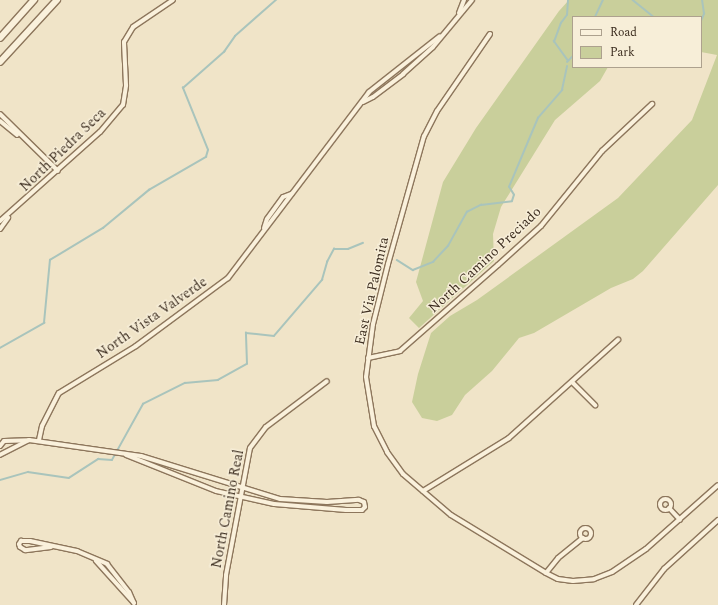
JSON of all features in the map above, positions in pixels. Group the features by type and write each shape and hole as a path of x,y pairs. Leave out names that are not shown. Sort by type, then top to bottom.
{"main road":[{"path":"0,38 34,0"},
{"path":"0,62 57,0"}],"street":[{"name":"North Piedra Seca","path":"0,221 11,214 100,132 123,105 126,85 124,42 133,27 172,0"},
{"name":"North Vista Valverde","path":"459,14 464,0"},
{"name":"North Vista Valverde","path":"363,102 373,97 403,74 433,47 440,36 472,0"},
{"name":"East Via Palomita","path":"490,34 437,112 424,136 388,264 373,324 368,358 368,399 374,426 387,452 403,474 479,534 546,573 558,579 573,581 594,579 612,572 646,549 718,485"},
{"name":"North Vista Valverde","path":"39,440 42,426 59,393 136,346 228,278 264,228 277,217 289,201 291,194 363,102 368,92 440,36"},
{"name":"North Camino Preciado","path":"368,358 400,351 503,260 541,226 602,151 652,104"},
{"path":"0,114 21,137 58,171"},
{"path":"0,121 21,137"},
{"name":"North Vista Valverde","path":"264,228 267,218 283,197 291,194"},
{"name":"North Piedra Seca","path":"0,229 11,214"},
{"path":"423,491 509,438 618,340"},
{"name":"North Camino Real","path":"224,605 248,453 256,436 327,381"},
{"path":"572,382 595,405"},
{"path":"0,455 29,440"},
{"path":"0,446 4,441 39,440 126,455 141,456 199,473 242,489 303,501 359,500 364,502 365,507 362,510 346,510 297,507 216,491 126,455"},
{"path":"669,508 680,520"},
{"path":"636,605 664,569 718,520"},
{"path":"546,573 558,558 583,538"},
{"path":"51,547 25,550 20,548 19,544 21,541 30,541 51,547 77,551 96,561 135,604"}],"green space":[{"path":"569,0 718,0 718,185 643,271 633,279 611,288 534,333 519,338 492,371 465,395 452,415 437,421 422,418 412,402 418,374 431,333 450,316 477,300 618,198 692,120 717,55 702,52 702,16 572,16 572,68 607,68 600,81 555,120 501,207 493,234 494,261 419,328 409,318 423,301 416,282 443,182 476,128 559,11"}],"waterway":[{"path":"0,348 44,323 50,260 103,228 149,190 206,157 208,150 183,88 224,52 235,36 276,0"},
{"path":"568,0 567,15 561,23 554,42 568,61"},
{"path":"595,16 603,0"},
{"path":"633,0 653,16"},
{"path":"702,0 704,14 702,19"},
{"path":"567,62 572,57"},
{"path":"397,260 413,270 433,262 448,246 467,212 481,205 512,201 514,195 509,187 538,118 562,90 567,67"},
{"path":"0,480 28,472 69,478 98,459 112,460 143,404 185,383 218,380 247,364 246,333 274,336 322,280 327,262 334,249 348,249 363,243"}]}
